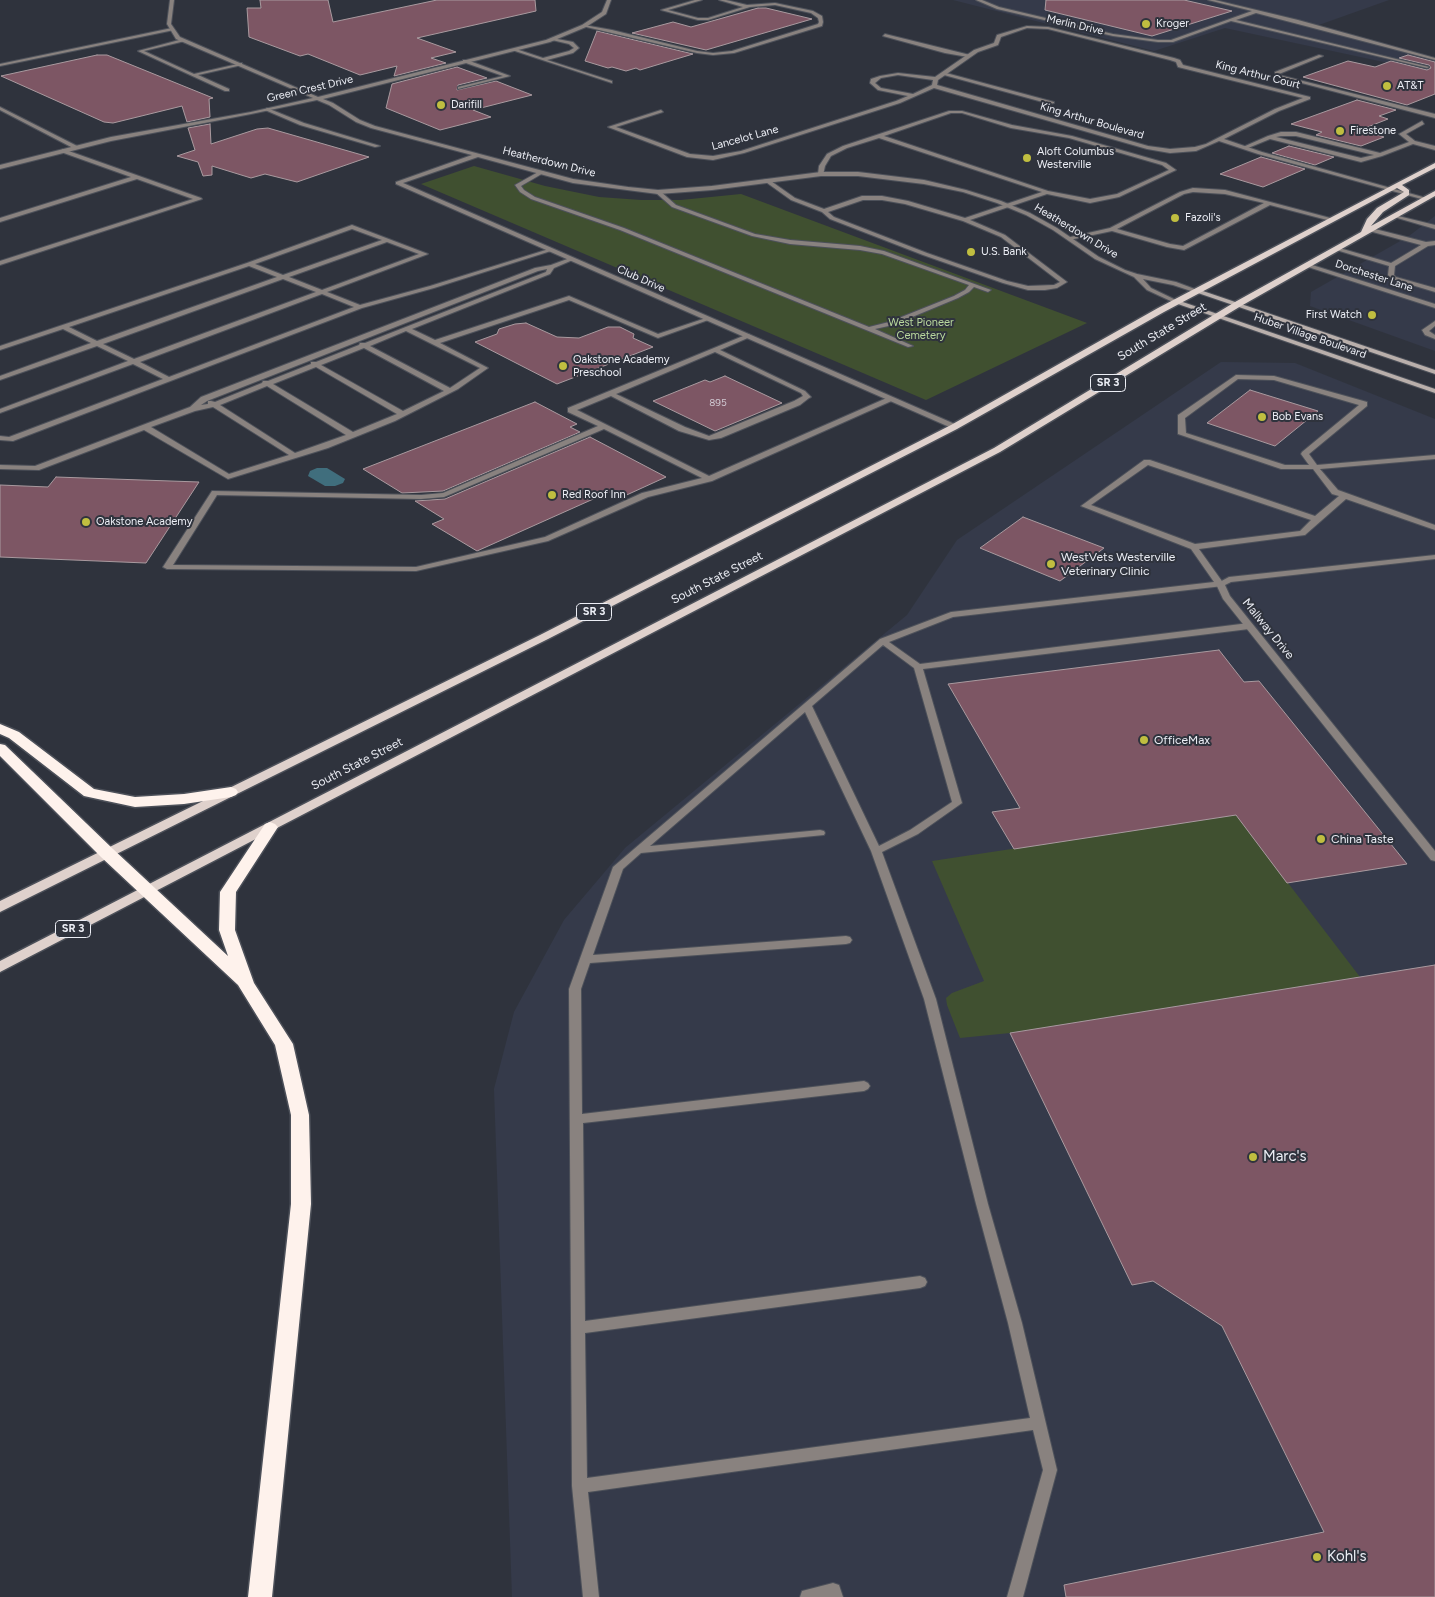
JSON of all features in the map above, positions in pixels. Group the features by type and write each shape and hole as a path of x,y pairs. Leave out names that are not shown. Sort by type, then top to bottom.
{"highway":[{"path":"0,728 14,735 89,793 135,802 184,799 231,792"},
{"path":"0,748 146,891 246,984"},
{"path":"260,1597 301,1204 300,1115 284,1044 246,984 227,930 228,892 270,827"}],"main road":[{"name":"South State Street","path":"0,907 536,642 954,427 1198,291 1331,219 1435,166"},
{"path":"1362,236 1370,221 1380,210 1407,194 1408,191 1397,185"},
{"name":"South State Street","path":"0,967 997,450 1238,304 1434,194"}],"street":[{"path":"0,65 172,29 169,24 172,0"},
{"name":"Green Crest Drive","path":"0,167 111,139 267,110 514,50 554,39 584,26 604,13 609,0"},
{"path":"584,26 713,54 732,52 820,25 821,22 820,17 812,12 784,6 761,4 708,19 698,19 663,10 700,0"},
{"path":"721,0 749,6"},
{"path":"978,0 998,8 1138,40 1172,41 1257,11"},
{"path":"1210,0 1435,58"},
{"path":"1230,20 1427,67"},
{"name":"Merlin Drive","path":"936,79 946,74 968,56 996,44 999,36 1027,28 1039,27 1172,59"},
{"name":"Heatherdown Drive","path":"172,29 178,38 318,98 358,121 373,127 542,172 598,185 658,192 712,188 822,174 868,175 924,182 964,191 1005,204 1028,214 1069,238 1097,258 1136,276 1198,291"},
{"path":"885,35 946,52 968,56"},
{"path":"543,59 571,52 577,48 571,43 554,39"},
{"path":"183,40 140,51 227,90"},
{"path":"1349,48 1369,42"},
{"path":"514,50 610,82"},
{"path":"1320,56 1277,73 1277,76 1435,116"},
{"name":"King Arthur Court","path":"1172,59 1178,61 1181,64 1180,66 1308,98 1277,110 1221,140"},
{"path":"460,88 508,76 465,62"},
{"path":"194,75 240,64"},
{"path":"916,96 889,92 874,86 873,80 898,74 936,79 934,86"},
{"path":"946,74 1052,103"},
{"name":"King Arthur Boulevard","path":"934,86 1159,150 1196,149 1221,140"},
{"name":"Lancelot Lane","path":"661,111 611,127 689,156 713,158 742,152 916,96 934,86"},
{"path":"0,108 77,148"},
{"path":"267,110 302,124 376,146"},
{"path":"822,174 822,166 829,155 845,147 951,112 962,112 1011,126 1070,138 1164,164 1173,170 1119,195 1090,201 1047,192 879,136"},
{"path":"1422,123 1402,134 1413,142 1435,148"},
{"path":"1246,147 1281,134 1296,134 1380,155"},
{"path":"1270,137 1354,159 1367,160 1413,142"},
{"path":"1221,140 1260,153 1427,199"},
{"path":"1246,147 1269,150 1434,194"},
{"path":"0,263 199,199 63,151"},
{"name":"Club Drive","path":"478,154 398,183 954,427"},
{"path":"542,172 518,185 533,198 622,229 910,346"},
{"path":"0,220 137,177"},
{"path":"766,180 793,199 824,211 840,221 1005,282 1028,288 1055,287 1064,282 1048,268 1003,236 965,220 906,202 882,198 862,198 839,204 824,211"},
{"path":"1069,238 1112,229 1182,193 1193,190 1225,192 1331,219"},
{"path":"658,192 674,206 754,235 790,242 884,252 988,290"},
{"path":"965,220 1005,204 1047,192"},
{"path":"1112,229 1169,246 1184,248 1269,202"},
{"path":"1396,216 1435,227"},
{"path":"0,348 249,264 352,227 424,254 0,411"},
{"path":"1371,230 1426,244 1435,243"},
{"path":"0,378 386,240"},
{"path":"1336,249 1392,265 1426,244"},
{"path":"0,438 10,439 360,307 551,250"},
{"path":"193,409 204,399 537,269 552,267 572,259"},
{"path":"249,264 360,307"},
{"name":"Dorchester Lane","path":"1307,265 1435,306"},
{"path":"1392,265 1391,275 1394,278 1435,290"},
{"path":"0,467 36,468 193,409 214,405 548,273 552,267"},
{"name":"Heatherdown Drive","path":"1136,276 1149,289 1178,302"},
{"path":"868,329 891,324 956,297 967,291 972,284"},
{"name":"Huber Village Boulevard","path":"1198,291 1435,372"},
{"path":"434,342 569,298 658,336 708,319"},
{"name":"Huber Village Boulevard","path":"1178,302 1435,391"},
{"path":"1435,322 1425,330 1427,334 1435,337"},
{"path":"64,326 169,380"},
{"path":"145,427 228,477 296,456 403,414 449,391 485,368 407,329"},
{"path":"709,479 571,410 748,336"},
{"path":"355,340 449,391"},
{"path":"610,393 682,429 708,438 718,436 807,397 803,392 715,350"},
{"path":"306,359 403,414"},
{"path":"1435,457 1315,467 1284,467 1182,434 1181,417 1236,377 1274,378 1364,404 1305,454 1315,467 1335,492 1435,528"},
{"path":"258,378 352,435"},
{"path":"204,399 296,456"},
{"path":"603,427 444,495 421,498 215,493 168,567 416,569 548,539 645,494 709,479 892,399"},
{"path":"1316,519 1146,462 1085,506 1194,547 1302,533 1344,496"},
{"path":"1424,524 1435,523"},
{"path":"591,1597 580,1486 576,989 618,868 884,641 951,615 1220,584 1194,547"},
{"name":"Mallway Drive","path":"1435,557 1229,580 1220,584 1226,597 1435,858"},
{"path":"918,667 1249,626"},
{"path":"876,851 914,832 957,803 918,667 884,641"},
{"path":"807,706 876,851 930,998 982,1204 1015,1323 1050,1470 1015,1597"},
{"path":"638,850 820,833"},
{"path":"586,959 846,940"},
{"path":"577,1119 864,1086"},
{"path":"578,1328 920,1282"},
{"path":"580,1486 1039,1423"},
{"path":"808,1597 833,1591 835,1597"}],"shaded area":[{"path":"953,0 1389,0 1316,26 1435,58 1435,73 1225,28 1154,51"},
{"path":"1435,216 1435,351 1310,306 1311,292 1409,236"},
{"path":"1221,362 1295,363 1435,419 1435,1597 512,1597 494,1089 514,1012 564,920 625,848 907,615 957,540"},
{"path":"317,468 327,468 345,479 343,483 335,486 325,486 308,476 310,471"}],"green space":[{"name":"West Pioneer Cemetery","path":"474,166 545,186 599,197 681,200 741,194 1087,323 926,400 421,184"},
{"path":"1236,815 1360,977 1010,1033 960,1038 946,998 952,993 984,981 932,861"}],"building":[{"path":"260,0 328,0 333,22 437,0 535,0 536,11 417,38 456,52 431,58 446,63 394,76 397,66 360,75 308,54 300,56 249,37 247,8 261,8"},
{"name":"Kroger","path":"1046,0 1184,0 1232,11 1152,36 1045,10"},
{"path":"758,8 766,8 812,19 706,50 632,33 673,22 691,27"},
{"path":"597,31 693,54 640,70 636,68 626,71 612,67 608,68 585,61"},
{"path":"97,55 107,55 213,98 209,99 210,117 187,122 182,106 113,123 104,122 1,76"},
{"name":"AT&T","path":"1408,55 1435,62 1435,94 1407,105 1303,77 1348,61 1375,67 1391,61 1427,70 1431,68 1429,65 1399,58"},
{"path":"457,67 487,78 458,85 457,90 496,81 532,95 473,110 491,117 440,130 386,108 392,84"},
{"path":"1357,100 1396,110 1379,116 1388,119 1360,130 1384,137 1361,146 1316,135 1322,132 1291,124"},
{"path":"210,124 211,144 257,129 268,128 369,157 297,182 265,174 251,178 212,166 212,175 203,176 198,162 177,156 195,150 188,128"},
{"path":"1289,146 1334,157 1315,165 1272,153"},
{"path":"1261,157 1305,169 1263,187 1220,174"},
{"name":"Oakstone Academy Preschool","path":"526,323 557,337 579,338 608,327 620,327 634,334 633,338 653,347 557,384 475,342 497,334 499,329"},
{"path":"725,376 782,403 715,431 653,401 705,380 710,382"},
{"name":"Bob Evans","path":"1250,390 1318,411 1275,446 1207,423"},
{"path":"535,402 577,424 570,427 580,432 443,491 402,493 363,469"},
{"name":"Red Roof Inn","path":"590,437 666,477 620,498 609,492 477,551 432,524 444,519 415,501 445,499"},
{"name":"Oakstone Academy","path":"56,477 199,482 146,563 0,557 0,485 48,487"},
{"name":"WestVets Westerville Veterinary Clinic","path":"1023,517 1104,548 1060,581 980,548"},
{"name":"OfficeMax","path":"1219,650 1244,682 1259,681 1407,864 1287,883 1236,815 1014,849 992,812 1020,808 948,684"},
{"name":"Marc's","path":"1435,965 1435,1597 1066,1597 1064,1585 1324,1532 1222,1326 1153,1281 1132,1285 1010,1033"}],"place":[{"name":"Kroger","path":"1146,24"},
{"name":"AT&T","path":"1387,86"},
{"name":"Darifill","path":"441,105"},
{"name":"Firestone","path":"1340,131"},
{"name":"Aloft Columbus Westerville","path":"1027,158"},
{"name":"Fazoli's","path":"1175,218"},
{"name":"U.S. Bank","path":"971,252"},
{"name":"First Watch","path":"1372,315"},
{"name":"Oakstone Academy Preschool","path":"563,366"},
{"name":"Bob Evans","path":"1262,417"},
{"name":"Red Roof Inn","path":"552,495"},
{"name":"Oakstone Academy","path":"86,522"},
{"name":"WestVets Westerville Veterinary Clinic","path":"1051,564"},
{"name":"OfficeMax","path":"1144,740"},
{"name":"China Taste","path":"1321,839"},
{"name":"Marc's","path":"1253,1157"},
{"name":"Kohl's","path":"1317,1557"}]}
